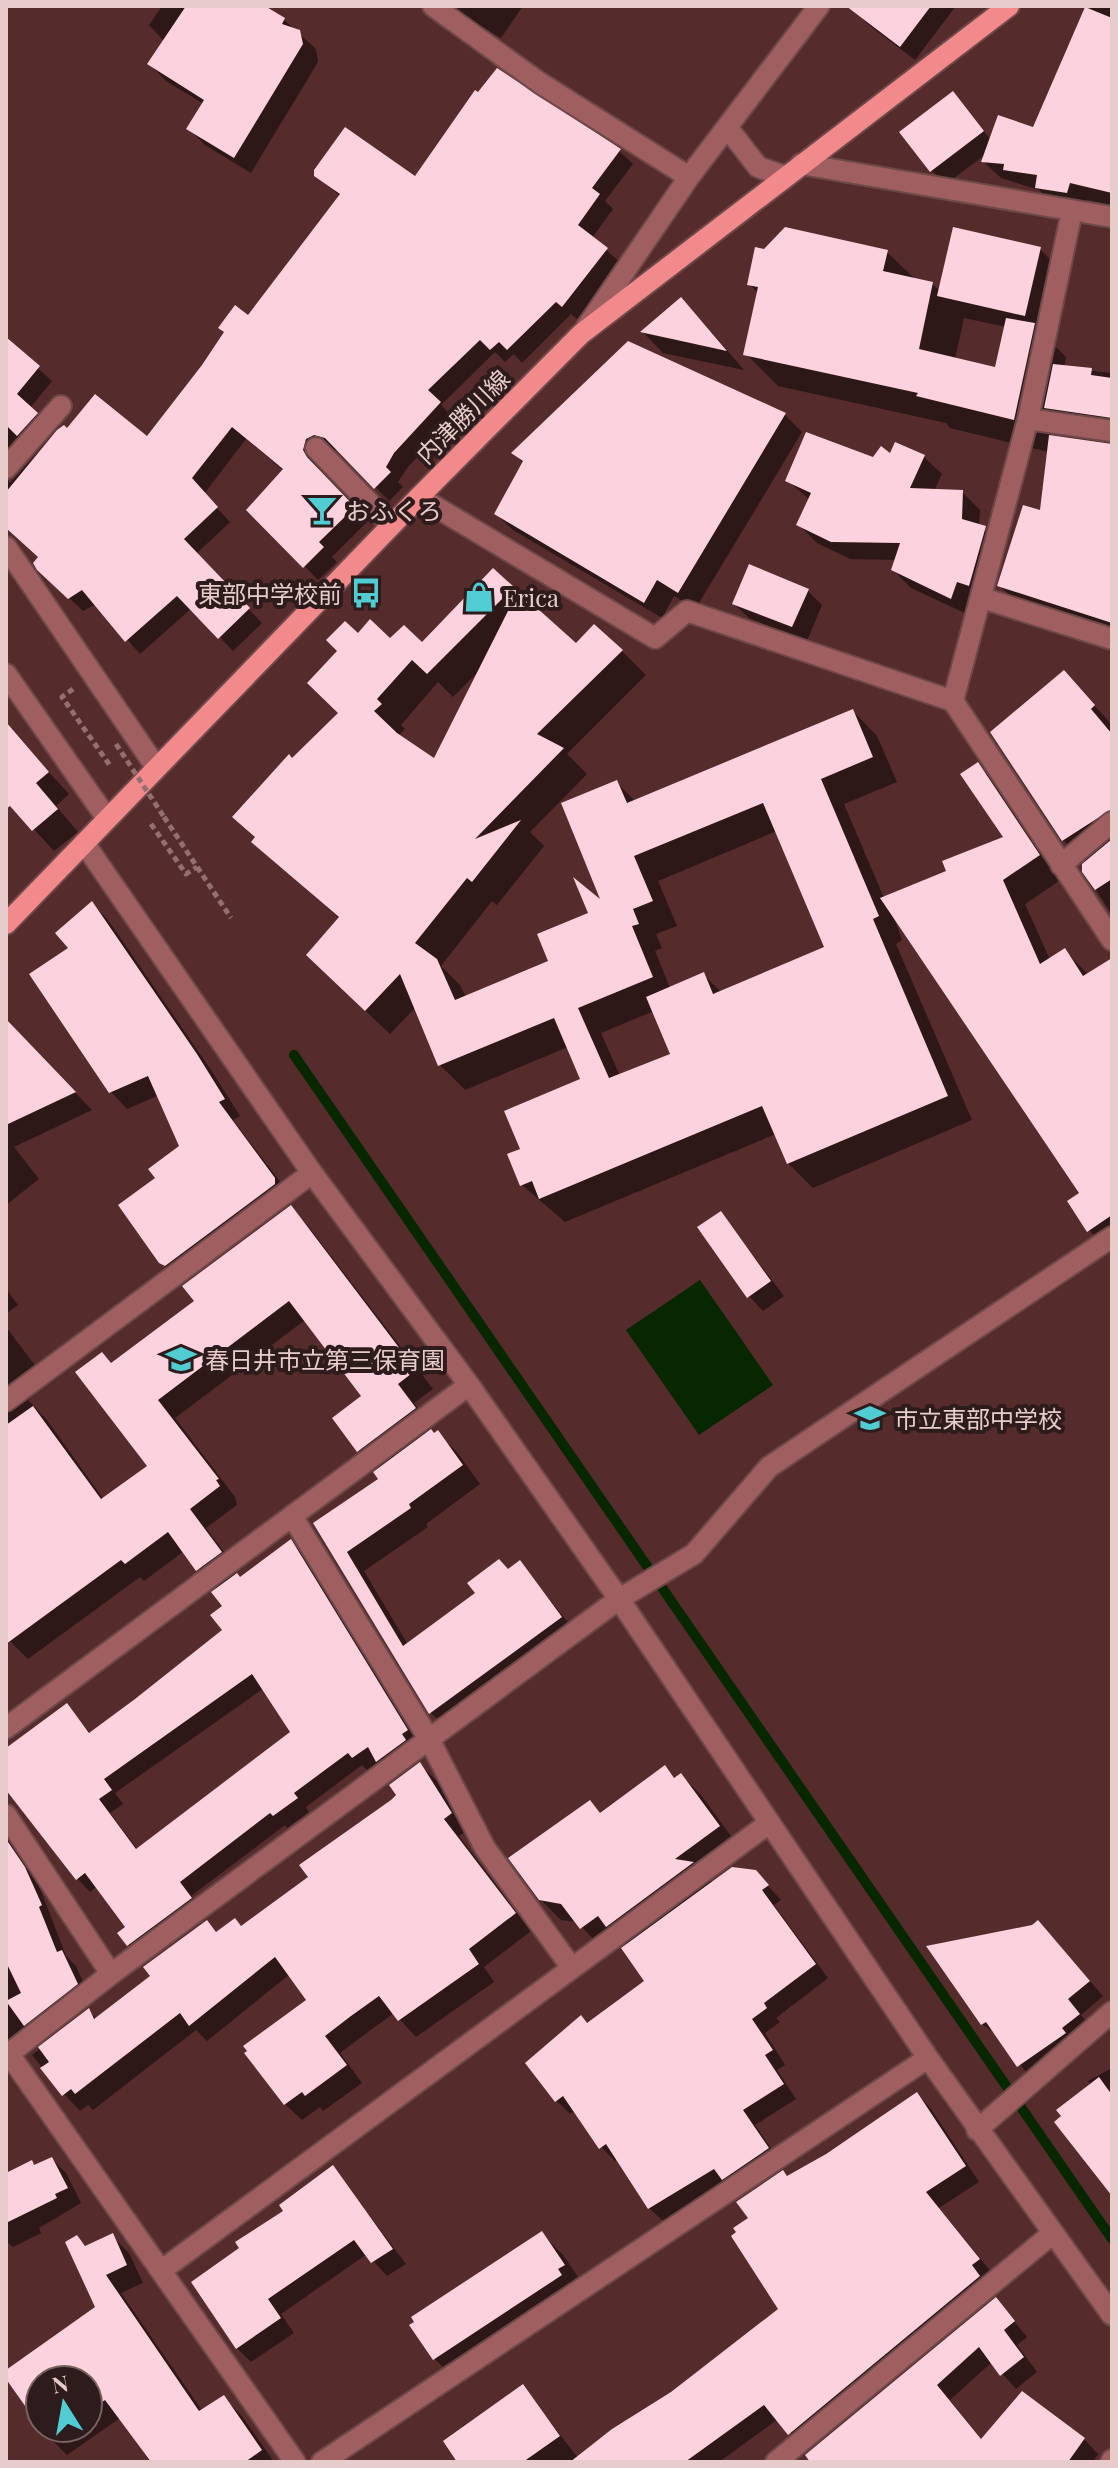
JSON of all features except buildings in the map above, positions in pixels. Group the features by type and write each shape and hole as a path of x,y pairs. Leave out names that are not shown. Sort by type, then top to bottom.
{"main road":[{"name":"内津勝川線","path":"6,924 106,817 581,334 1009,6"}],"street":[{"path":"433,6 540,83 689,177"},
{"path":"581,334 689,177 819,6"},
{"path":"727,127 758,167 1112,217"},
{"path":"953,701 1028,419 1072,211"},
{"path":"6,468 61,406"},
{"path":"1028,419 1112,431"},
{"path":"316,448 391,525"},
{"path":"419,497 655,638 687,611 953,701 1112,940"},
{"path":"6,547 156,767"},
{"path":"982,598 1112,639"},
{"path":"6,674 106,817"},
{"path":"1061,865 1112,822"},
{"path":"84,843 312,1173 469,1385 619,1599 977,2130 1112,2315"},
{"path":"6,1401 312,1173"},
{"path":"295,2462 7,2055 111,1974 619,1599 694,1554 769,1467 1112,1237"},
{"path":"6,1728 469,1385"},
{"path":"292,1516 429,1739 485,1848 572,1968"},
{"path":"6,1815 111,1974"},
{"path":"162,2270 768,1824"},
{"path":"977,2130 1112,2012"},
{"path":"322,2462 928,2058"},
{"path":"776,2462 1052,2234"}],"path":[{"path":"76,687 62,697 111,767"},
{"path":"116,744 231,918"},
{"path":"151,824 186,874 197,867"}],"shaded area":[{"path":"700,1280 773,1385 699,1435 626,1330"}],"waterway":[{"path":"294,1055 1112,2239"}],"place":[{"name":"おふくろ","path":"322,510"},
{"name":"東部中学校前","path":"366,593"},
{"name":"Erica","path":"479,597"},
{"name":"春日井市立第三保育園","path":"181,1359"},
{"name":"市立東部中学校","path":"870,1418"}]}
